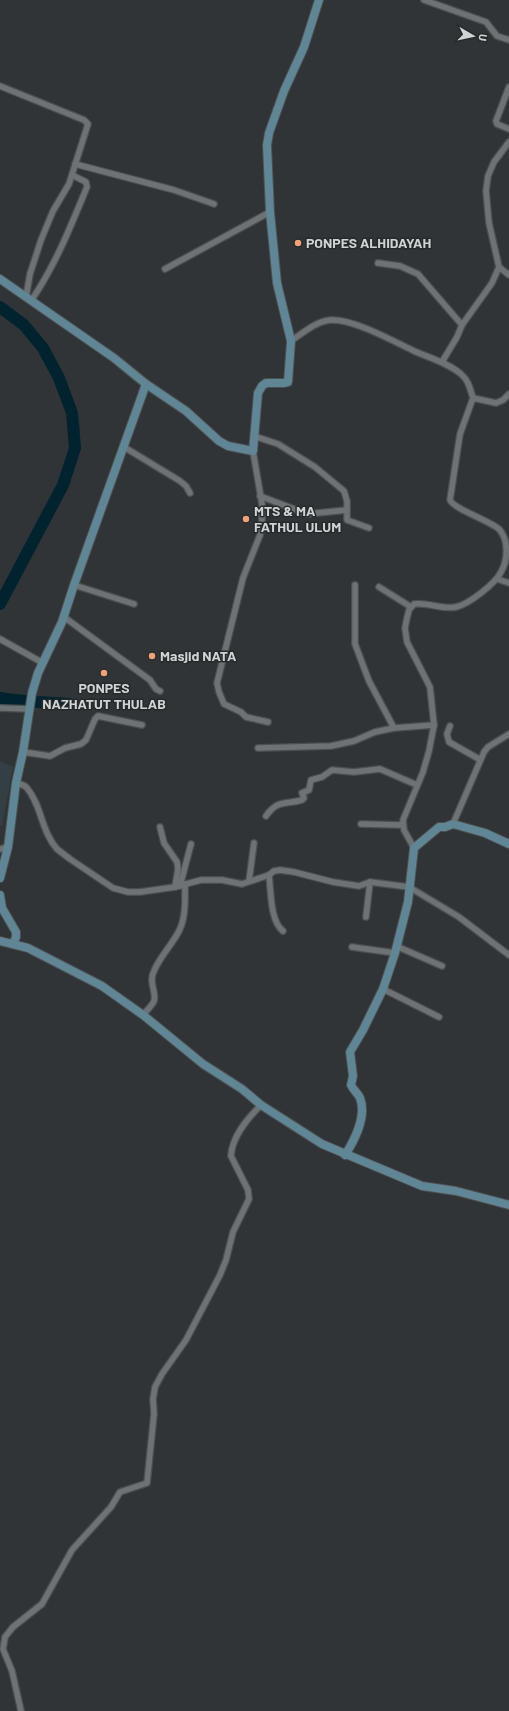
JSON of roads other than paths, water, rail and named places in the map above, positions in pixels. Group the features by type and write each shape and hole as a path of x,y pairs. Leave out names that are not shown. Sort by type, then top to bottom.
{"street":[{"path":"268,722 246,717 242,712 224,704 219,692 218,682 243,578 260,535 262,526 260,496 253,451 259,390 266,383 288,382 291,341 277,283 270,212 267,138 284,90 304,47 319,0"},
{"path":"424,0 486,22 497,36 509,40"},
{"path":"0,86 87,122 88,126 66,190 53,211 41,240 30,274 28,299"},
{"path":"509,87 496,121 497,124 509,129"},
{"path":"509,142 494,162 488,176 486,191 489,223 499,267 509,275"},
{"path":"75,164 174,190 214,204"},
{"path":"28,299 47,278 64,244 87,187 86,182 72,175"},
{"path":"165,269 270,212"},
{"path":"378,263 400,266 413,270 462,325"},
{"path":"442,362 457,337 462,325 486,292 499,267"},
{"path":"0,279 114,358 146,384 186,411 219,442 228,446 253,451"},
{"path":"291,341 316,324 333,320 367,329 442,362 461,374 470,384 473,398 460,434 450,500 455,506 476,515 500,530 506,540 507,549 504,564 497,579 465,604 444,608 421,603 414,604 411,607 405,628 407,642 430,687 434,725 429,751 404,816 402,825 414,848 408,902 396,950 383,990 350,1052 353,1072 352,1085 360,1099 362,1108 357,1135 345,1155"},
{"path":"0,878 32,694 43,663 64,617 146,384"},
{"path":"473,398 496,402 503,400 509,394"},
{"path":"254,436 278,444 315,467 344,491 347,500 347,520 369,528"},
{"path":"124,447 180,481 186,486 190,493"},
{"path":"260,496 307,514 347,510"},
{"path":"497,579 509,583"},
{"path":"74,585 134,604"},
{"path":"355,585 355,644 369,681 394,728"},
{"path":"379,587 411,607"},
{"path":"64,617 150,680 156,689 160,691"},
{"path":"0,639 43,663"},
{"path":"0,708 30,708"},
{"path":"23,752 50,756 65,748 81,744 86,740 95,719 98,716 142,725"},
{"path":"258,748 330,746 354,741 375,732 394,728 434,725"},
{"path":"450,726 447,734 449,742 479,759"},
{"path":"453,824 479,759 486,749 509,734"},
{"path":"266,816 271,810 281,803 302,800 304,798 302,793 309,790 311,780 322,777 332,770 354,772 380,769 417,785"},
{"path":"16,783 27,788 36,804 50,842 70,859 113,888 128,892 140,892 180,886 201,880 222,880 242,884 269,875 274,871 286,871 333,882 360,886 370,882 409,887 459,917 509,956"},
{"path":"361,824 402,825"},
{"path":"414,848 439,827 445,827 453,824 485,833 509,844"},
{"path":"143,1015 153,1003 155,998 152,985 153,972 182,923 185,908 177,862 164,843 160,826"},
{"path":"249,881 254,843"},
{"path":"180,886 191,844"},
{"path":"269,875 275,920 279,928 283,931"},
{"path":"366,917 370,882"},
{"path":"0,895 2,908 16,932 13,944"},
{"path":"0,941 40,954 102,986 143,1015 203,1064 242,1089 261,1105 322,1144 345,1155 422,1186 456,1191 509,1205"},
{"path":"352,947 396,950 442,966"},
{"path":"383,990 439,1017"},
{"path":"21,1711 12,1671 3,1649 5,1637 13,1627 42,1604 72,1550 111,1507 120,1492 147,1483 154,1414 153,1399 155,1387 162,1374 186,1340 220,1275 226,1260 233,1232 249,1199 248,1190 231,1156 236,1139 249,1118 261,1105"}],"waterway":[{"path":"0,307 24,325 43,348 59,378 72,413 75,448 63,485 0,604"},
{"path":"0,698 69,704"}],"place":[{"name":"PONPES ALHIDAYAH","path":"298,243"},
{"name":"MTS & MA FATHUL ULUM","path":"246,519"},
{"name":"Masjid NATA","path":"152,656"},
{"name":"PONPES NAZHATUT THULAB","path":"104,673"}]}
